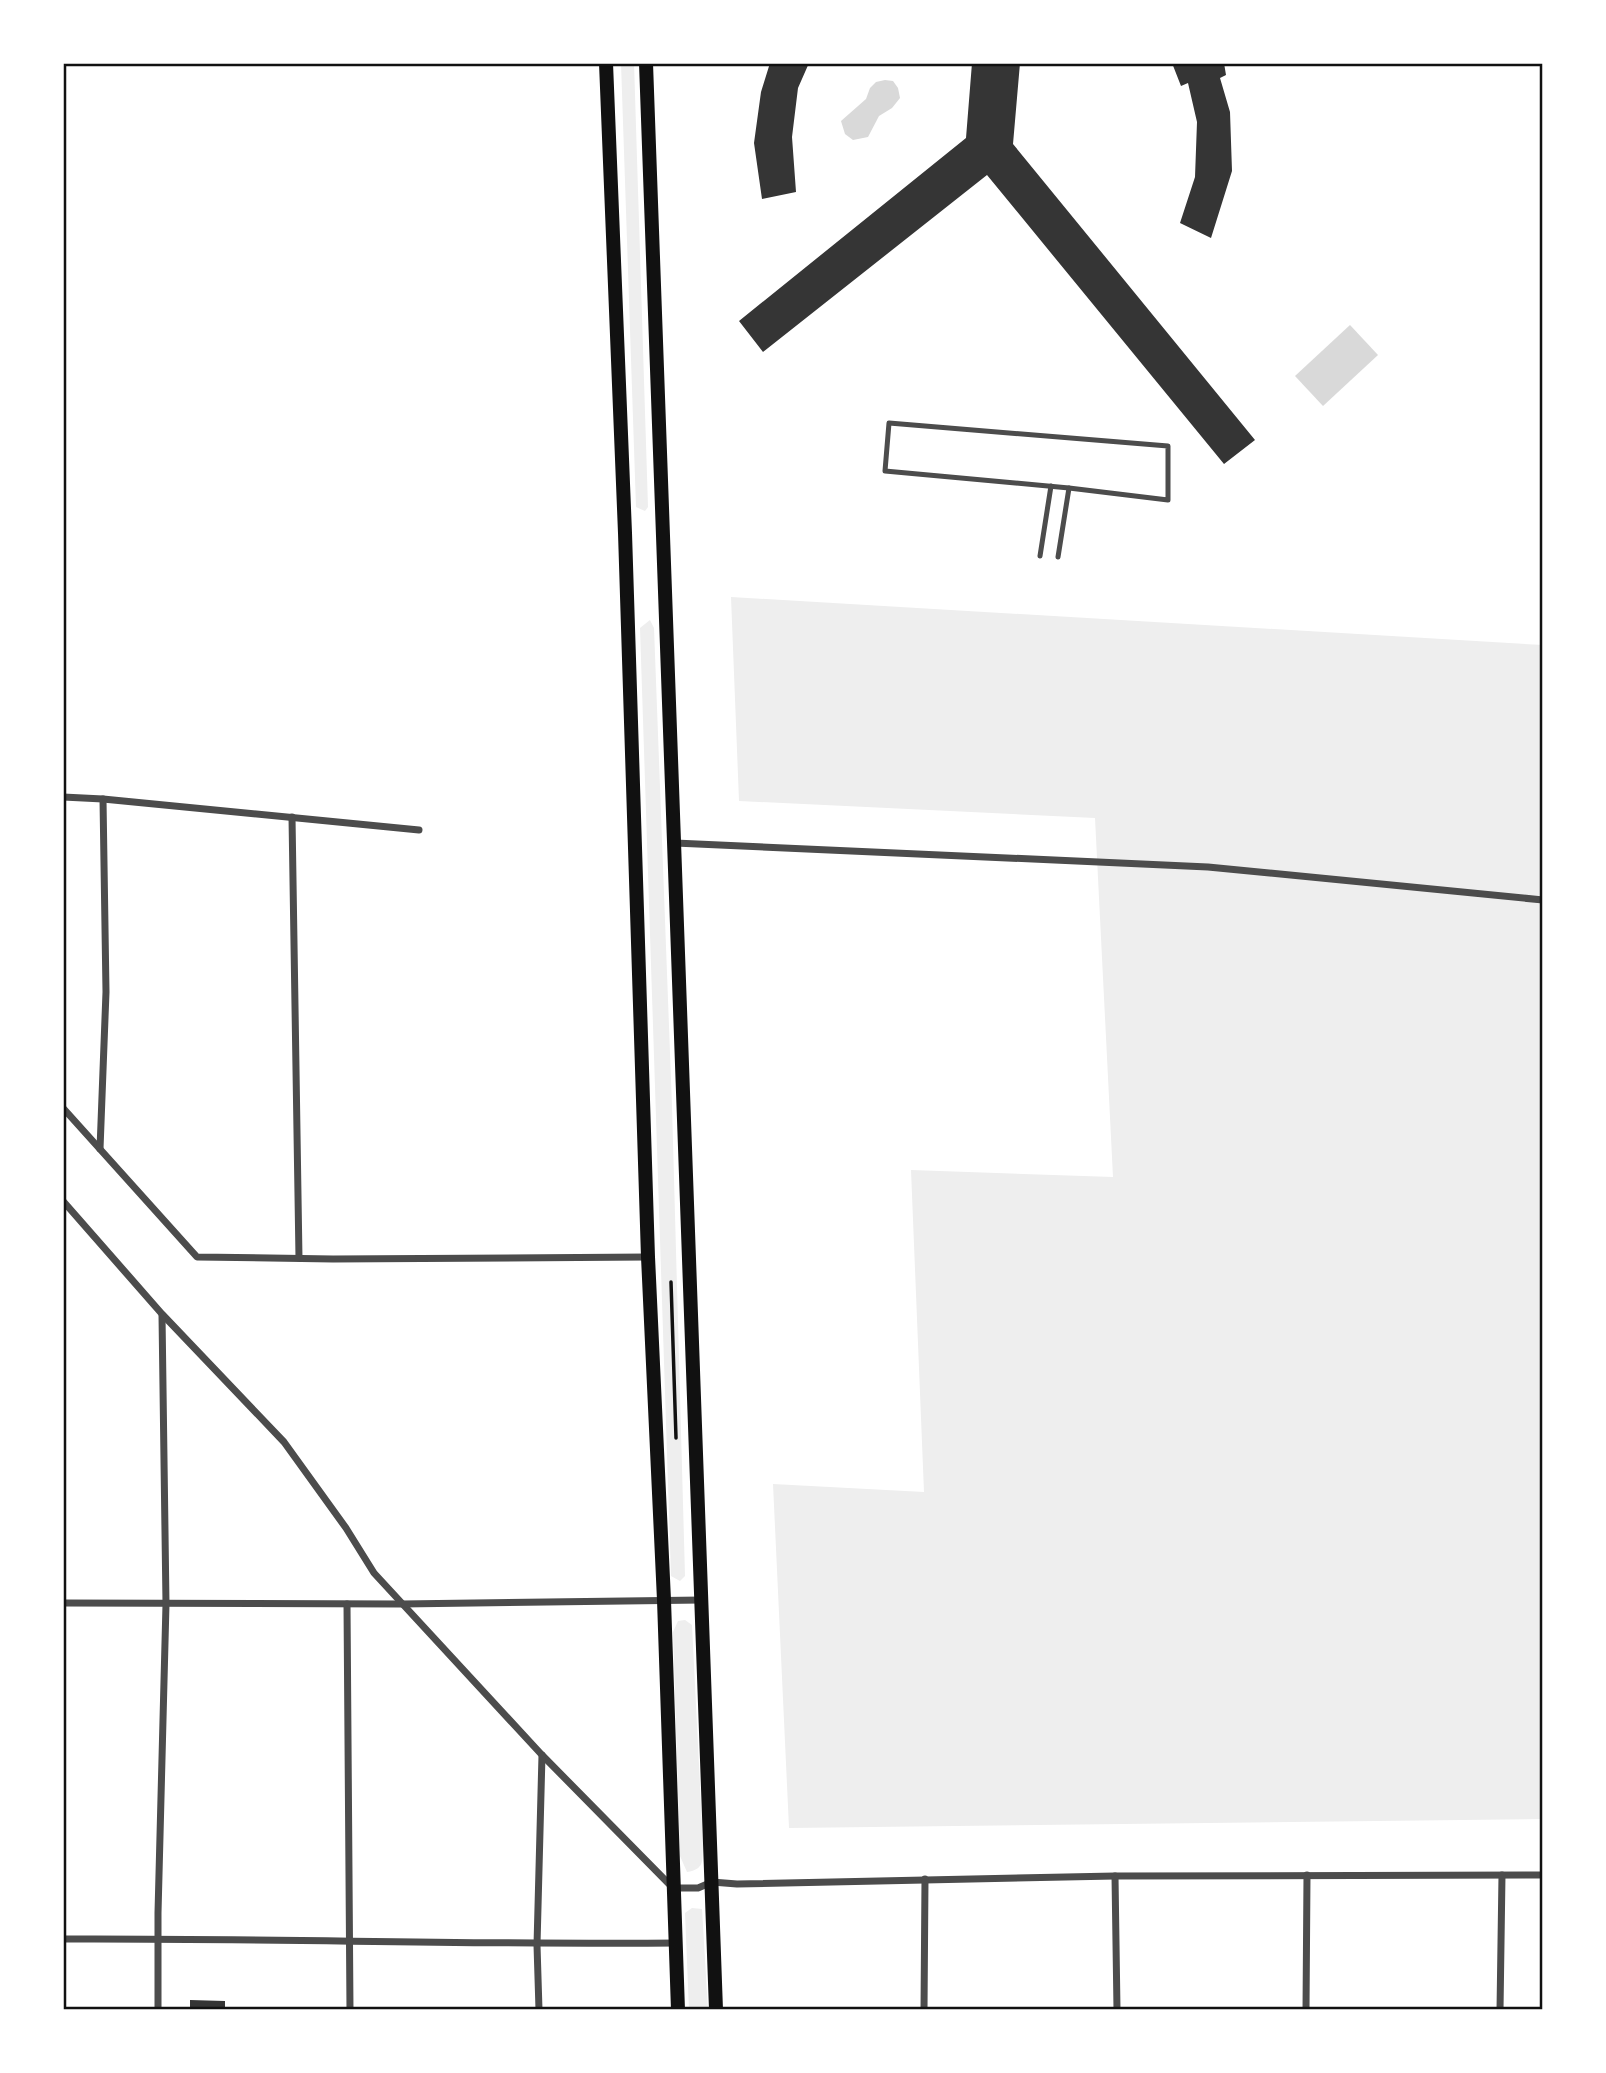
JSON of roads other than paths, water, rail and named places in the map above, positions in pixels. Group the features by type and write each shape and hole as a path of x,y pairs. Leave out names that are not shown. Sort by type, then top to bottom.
{"main road":[{"path":"606,63 625,533 648,1257 664,1600 673,1888 678,1943 678,2010"},
{"path":"646,63 716,2010"}],"street":[{"path":"63,797 418,830"},
{"path":"100,1149 106,992 103,799"},
{"path":"292,817 299,1258"},
{"path":"675,844 1208,867 1543,900"},
{"path":"63,1108 197,1257 648,1257"},
{"path":"63,1201 162,1314 284,1442 346,1528 374,1573 542,1755 673,1888 698,1888 712,1882 737,1884 1115,1876 1543,1875"},
{"path":"158,2010 166,1604 162,1314"},
{"path":"63,1603 402,1604 702,1600"},
{"path":"347,1604 350,2010"},
{"path":"539,2010 537,1945 542,1755"},
{"path":"1306,2010 1307,1875"},
{"path":"1500,2010 1502,1875"},
{"path":"1115,1876 1116,2010"},
{"path":"925,1879 925,2010"},
{"path":"63,1940 349,1940 537,1945 678,1943"}],"lane":[{"path":"889,422 1168,446 1168,500 1069,488 885,471 889,422"},
{"path":"1040,556 1051,486"},
{"path":"1058,557 1069,488"}]}
